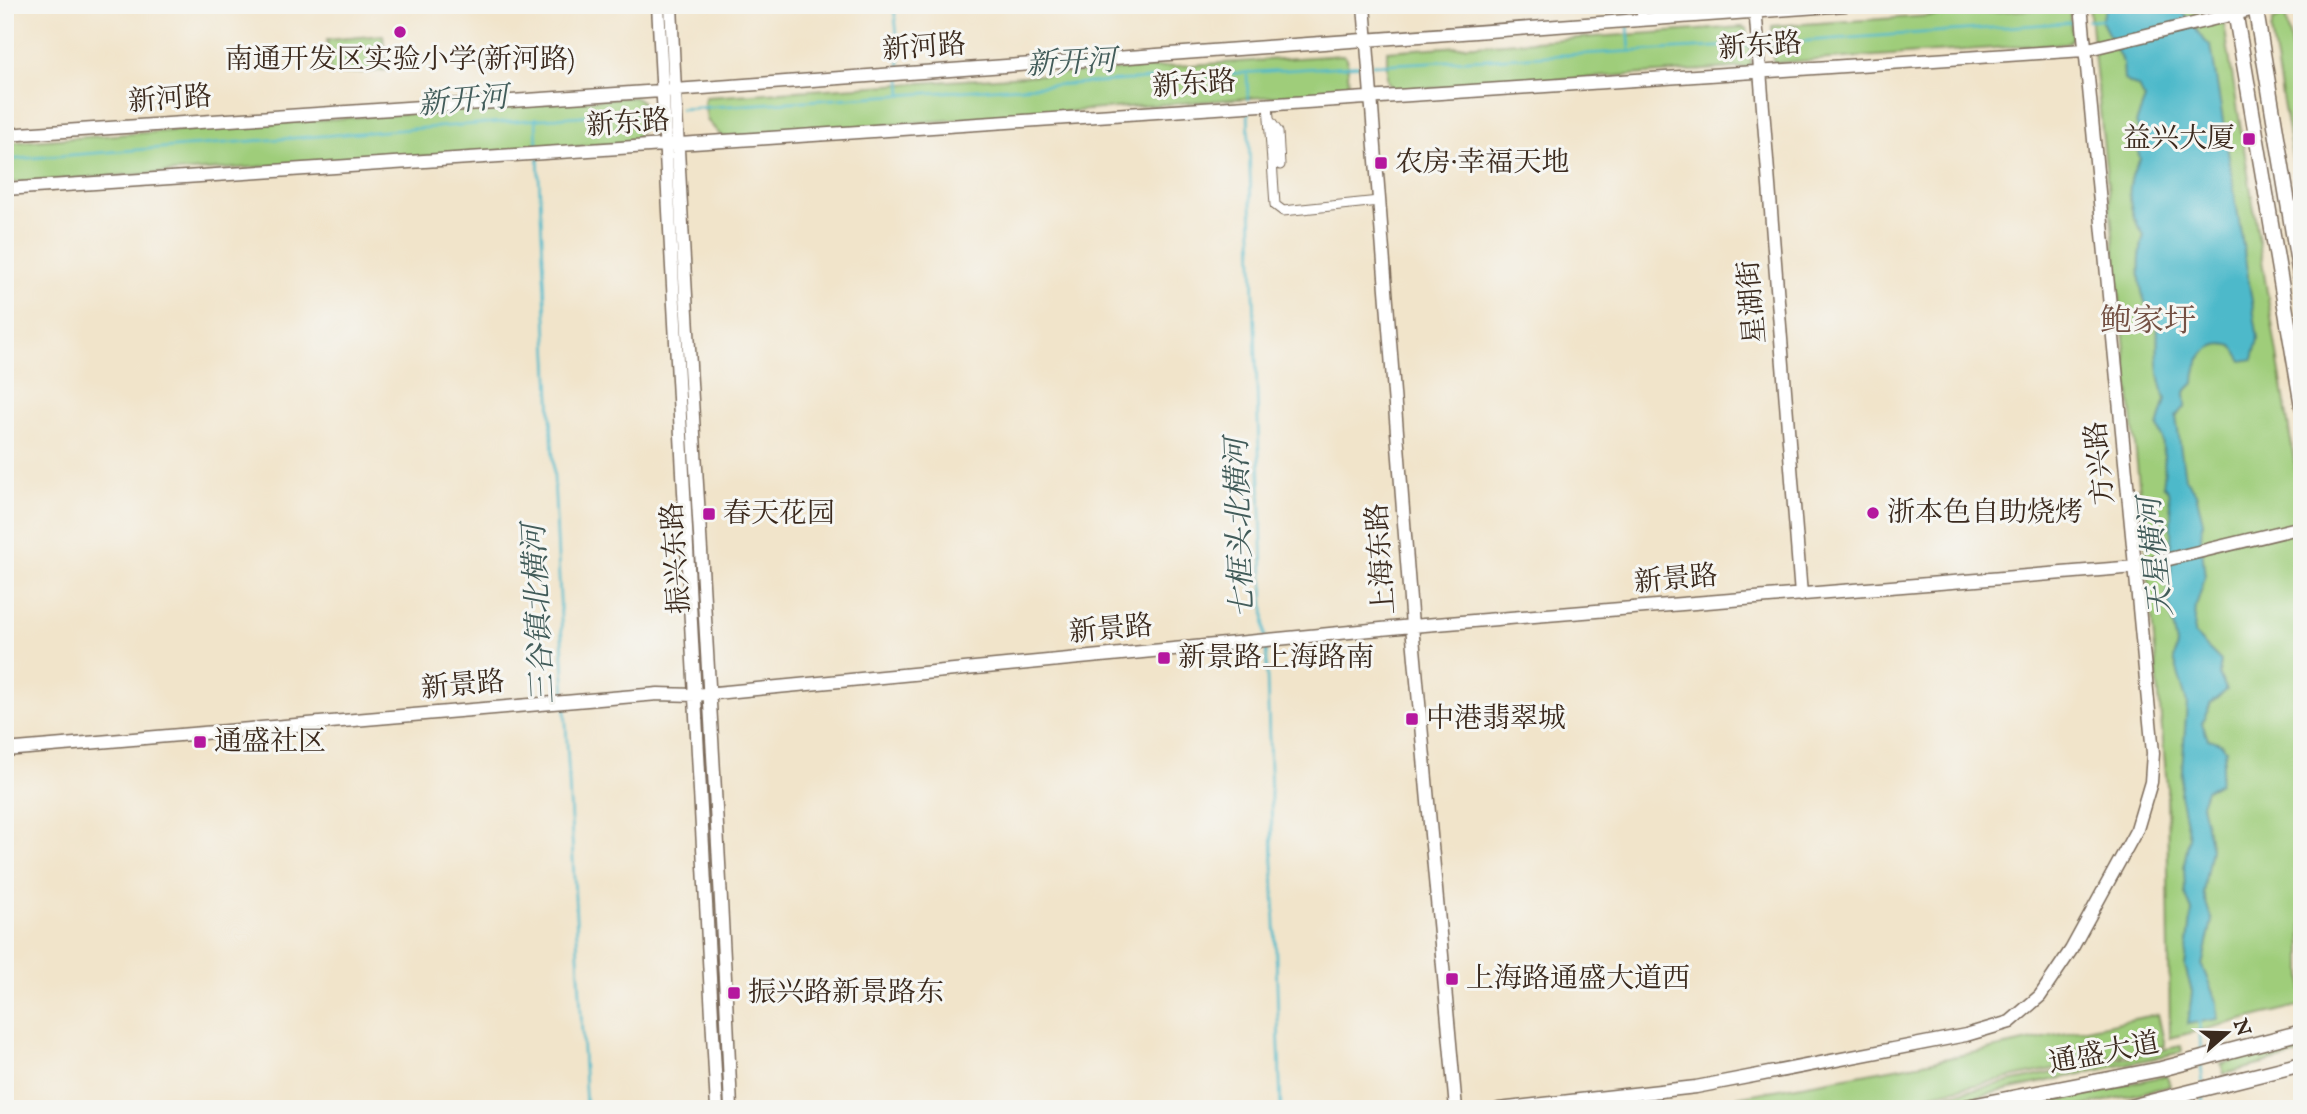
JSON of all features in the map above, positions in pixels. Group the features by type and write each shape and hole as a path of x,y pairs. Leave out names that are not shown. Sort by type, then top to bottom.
{"main road":[{"path":"2255,7 2302,287"},
{"path":"2235,10 2302,406"},
{"name":"通盛大道","path":"1956,1109 2184,1063 2302,1032"},
{"name":"通盛大道","path":"2122,1109 2302,1065"},
{"path":"2285,1069 2302,1070"}],"street":[{"name":"振兴东路","path":"658,5 717,1109"},
{"name":"振兴东路","path":"671,5 682,260 710,693 730,1109"},
{"name":"上海东路","path":"1364,5 1412,626 1456,1109"},
{"path":"1632,21 1641,5"},
{"name":"新河路","path":"5,135 662,104 675,95 893,74 1632,21 1755,9 1846,5"},
{"name":"新东路","path":"5,189 1264,104 1653,81 1759,71 2084,50 2196,25 2235,10 2298,5"},
{"name":"方兴路","path":"1499,1109 1696,1087 1954,1038 2010,1022 2040,996 2071,950 2137,829 2151,782 2153,753 2081,8"},
{"name":"星湖街","path":"1755,9 1801,594"},
{"path":"1264,104 1269,120 1275,205 1283,211 1379,201"},
{"path":"1269,120 1278,132 1280,165"},
{"name":"新景路","path":"5,750 657,694 695,695 1412,626 2136,567 2302,527"}],"green space":[{"path":"2089,5 2221,5 2302,510 2302,1005 2170,1038 2167,786 2146,550"},
{"path":"2069,7 2072,38 2068,43 1773,63 1772,26"},
{"path":"2285,15 2302,101 2302,215 2271,31 2273,21"},
{"path":"1742,27 1747,29 1751,64 1748,67 1393,91 1387,80 1387,51"},
{"path":"383,35 386,70 330,75 327,40"},
{"path":"1343,55 1347,58 1349,87 1346,91 722,137 707,120 704,101 706,97"},
{"path":"633,97 642,101 644,125 633,143 5,183 5,143"},
{"path":"2158,1014 2165,1046 1859,1109 1658,1109 1736,1099"},
{"path":"2302,1043 2302,1054 2224,1074 2221,1064"},
{"path":"2181,1046 2182,1052 1942,1104 1918,1109 1879,1109"},
{"path":"2167,1075 2170,1086 2071,1109 2021,1109"}],"water":[{"path":"2147,4 2176,9 2187,17 2211,46 2258,339 2253,359 2242,361 2233,346 2224,344 2216,345 2204,353 2197,367 2194,383 2185,392 2186,406 2176,417 2185,478 2196,493 2203,522 2201,537 2205,578 2196,606 2194,634 2221,661 2219,675 2227,690 2211,703 2202,723 2208,739 2221,743 2226,750 2219,783 2206,790 2201,804 2211,848 2203,893 2212,921 2202,966 2217,1003 2218,1019 2188,1024 2192,992 2185,966 2192,911 2185,894 2184,865 2189,837 2180,795 2187,703 2174,659 2177,645 2167,595 2171,571 2171,512 2168,491 2163,485 2164,455 2158,427 2166,399 2159,371 2158,321 2146,303 2140,280 2140,256 2144,235 2134,217 2130,197 2131,178 2140,159 2137,147 2142,140 2136,123 2145,99 2138,87 2124,80 2123,63 2101,20 2108,5"}],"waterway":[{"path":"894,5 900,68"},
{"path":"1626,5 1627,16"},
{"name":"新开河","path":"2088,21 2102,20"},
{"name":"新开河","path":"1763,44 2078,22"},
{"path":"1628,26 1630,51"},
{"name":"新开河","path":"1372,65 1753,45"},
{"name":"新开河","path":"680,109 1365,65"},
{"name":"七框头北横河","path":"1247,72 1248,100"},
{"path":"901,78 902,96"},
{"name":"新开河","path":"5,160 659,110"},
{"name":"七框头北横河","path":"1248,111 1265,636"},
{"name":"三谷镇北横河","path":"536,118 537,149"},
{"name":"三谷镇北横河","path":"538,156 565,698"},
{"name":"七框头北横河","path":"1266,646 1281,1109"},
{"name":"三谷镇北横河","path":"565,705 586,1109"},
{"name":"天星横河","path":"2199,1019 2201,1055"},
{"name":"天星横河","path":"2201,1065 2203,1083"},
{"name":"天星横河","path":"2203,1093 2204,1109"}],"place":[{"name":"南通开发区实验小学(新河路)","path":"400,32"},
{"name":"益兴大厦","path":"2249,139"},
{"name":"农房·幸福天地","path":"1381,163"},
{"name":"浙本色自助烧烤","path":"1873,513"},
{"name":"春天花园","path":"709,514"},
{"name":"新景路上海路南","path":"1164,658"},
{"name":"中港翡翠城","path":"1412,719"},
{"name":"通盛社区","path":"200,742"},
{"name":"上海路通盛大道西","path":"1452,979"},
{"name":"振兴路新景路东","path":"734,993"}],"district":[{"name":"鲍家圩","path":"2148,322"}]}
